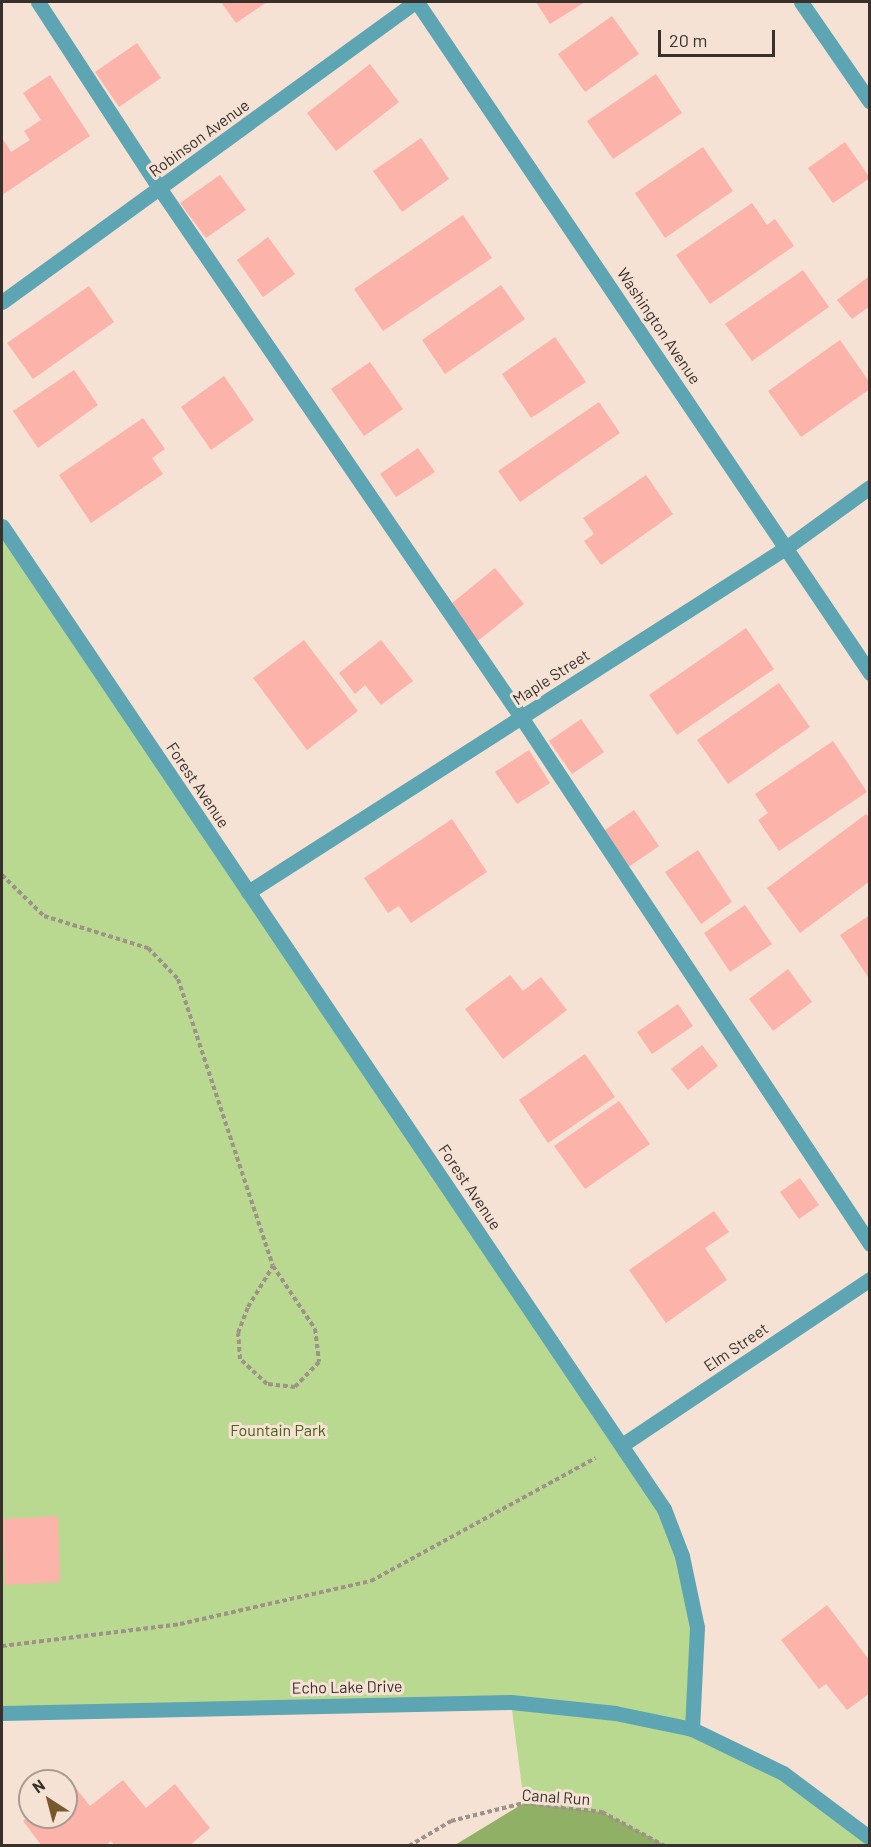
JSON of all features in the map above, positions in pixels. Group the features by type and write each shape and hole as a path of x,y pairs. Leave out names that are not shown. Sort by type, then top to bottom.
{"street":[{"path":"38,2 160,189 521,717 870,1244"},
{"name":"Robinson Avenue","path":"2,302 416,2"},
{"name":"Washington Avenue","path":"416,2 787,547 870,673"},
{"path":"801,2 870,102"},
{"name":"Maple Street","path":"248,892 787,547 870,487"},
{"name":"Forest Avenue","path":"2,526 664,1509 682,1556 697,1627 692,1729"},
{"name":"Elm Street","path":"622,1445 870,1279"},
{"name":"Echo Lake Drive","path":"2,1713 511,1702 615,1713 692,1729"},
{"path":"692,1729 783,1773 870,1838"}],"path":[{"path":"2,875 44,916 148,948 178,979 273,1266 315,1329 319,1362 295,1388 267,1384 240,1359 238,1332 248,1307 273,1266"},
{"path":"2,1646 180,1624 371,1581 622,1445"},
{"name":"Canal Run","path":"409,1845 451,1821 524,1803 602,1812 665,1845"}],"green space":[{"name":"Fountain Park","path":"2,526 664,1509 697,1627 692,1729 783,1773 869,1838 869,1845 665,1845 602,1812 524,1803 511,1702 2,1713"},
{"path":"524,1803 602,1812 665,1845 455,1845"}],"building":[{"path":"221,2 267,2 236,23"},
{"path":"536,2 585,2 550,24"},
{"path":"612,16 639,54 585,92 558,54"},
{"path":"137,43 161,78 119,107 95,72"},
{"path":"370,64 399,102 336,151 307,113"},
{"path":"656,74 682,113 613,159 587,121"},
{"path":"50,75 90,136 2,195 2,138 11,152 30,140 24,131 41,120 23,93"},
{"path":"421,138 449,179 402,212 373,171"},
{"path":"845,142 870,178 833,203 808,168"},
{"path":"703,147 733,191 665,238 635,193"},
{"path":"220,175 246,210 206,238 180,203"},
{"path":"752,203 767,225 775,219 794,246 710,304 676,255"},
{"path":"463,215 492,258 383,331 354,289"},
{"path":"268,237 295,274 263,297 237,260"},
{"path":"803,270 829,307 752,361 725,324"},
{"path":"868,277 870,306 852,319 837,300"},
{"path":"501,285 525,319 445,374 422,340"},
{"path":"89,286 114,322 33,379 7,343"},
{"path":"555,337 586,382 531,418 502,374"},
{"path":"840,340 870,383 870,389 801,437 768,391"},
{"path":"370,362 403,409 364,436 331,389"},
{"path":"74,370 98,405 38,448 13,411"},
{"path":"224,376 254,420 211,450 181,407"},
{"path":"599,402 620,433 520,502 498,471"},
{"path":"143,418 165,449 152,458 163,474 91,523 59,475"},
{"path":"418,448 435,472 396,497 380,474"},
{"path":"646,475 673,514 601,565 584,541 594,534 583,518"},
{"path":"495,568 524,604 475,643 446,608"},
{"path":"746,628 774,669 677,735 649,695"},
{"path":"304,640 358,711 307,750 253,678"},
{"path":"381,640 413,681 381,705 365,685 355,694 339,673"},
{"path":"779,683 810,727 728,784 697,740"},
{"path":"581,719 604,752 572,774 549,741"},
{"path":"833,741 867,792 779,851 758,820 768,813 755,794"},
{"path":"529,750 550,783 517,804 495,772"},
{"path":"634,810 659,846 627,868 602,832"},
{"path":"866,814 870,819 870,881 800,933 767,888"},
{"path":"452,819 487,872 411,923 399,906 388,913 364,878"},
{"path":"698,850 732,902 701,924 665,872"},
{"path":"745,905 772,944 730,972 704,933"},
{"path":"870,915 870,980 840,935"},
{"path":"788,969 812,1002 773,1031 749,999"},
{"path":"510,975 523,991 541,977 567,1010 503,1059 465,1009"},
{"path":"678,1004 693,1026 652,1054 637,1032"},
{"path":"702,1045 718,1066 688,1090 671,1069"},
{"path":"585,1054 615,1097 548,1143 519,1100"},
{"path":"619,1101 650,1144 585,1189 554,1146"},
{"path":"800,1178 819,1205 799,1219 780,1192"},
{"path":"714,1211 729,1232 705,1248 727,1280 666,1323 629,1270"},
{"path":"58,1516 60,1582 5,1585 3,1519"},
{"path":"827,1605 870,1661 870,1693 847,1710 826,1684 819,1689 781,1640"},
{"path":"123,1780 146,1808 175,1784 210,1828 189,1846 115,1846 111,1841 105,1846 42,1846 29,1829 78,1829 78,1791 90,1806"}]}
